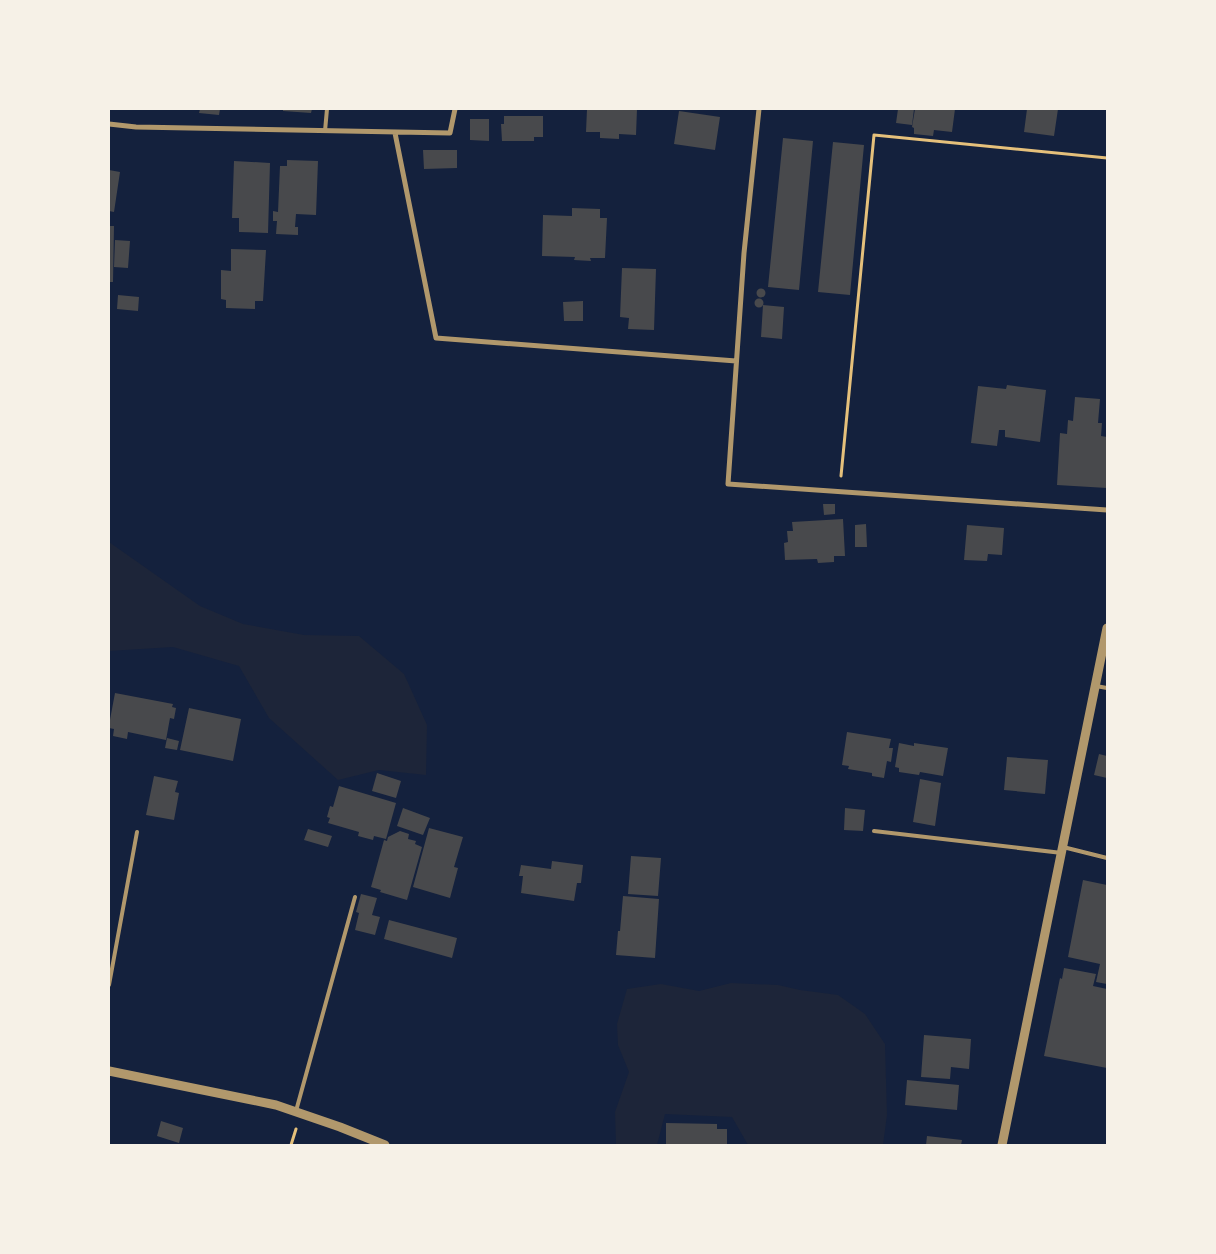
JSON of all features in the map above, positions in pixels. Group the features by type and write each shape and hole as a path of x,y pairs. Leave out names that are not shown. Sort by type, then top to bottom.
{"street":[{"path":"109,124 136,127 325,132 450,133 455,109"},
{"path":"759,109 744,253 728,484 1107,510"},
{"path":"395,133 436,338 736,361"},
{"path":"1002,1145 1107,628"},
{"path":"109,1071 296,1111 385,1145"}],"lane":[{"path":"325,132 327,109"},
{"path":"1096,686 1107,688"},
{"path":"874,831 1062,850 1107,858"},
{"path":"109,985 137,832"},
{"path":"296,1111 355,897"}],"path":[{"path":"840,491 874,134 1107,158"}],"shaded area":[{"path":"109,542 200,606 243,624 304,635 359,636 404,674 427,725 426,775 379,770 338,780 269,718 239,666 173,647 109,651"},
{"path":"731,983 778,985 838,995 865,1014 885,1044 887,1115 883,1145 748,1145 732,1117 665,1114 657,1145 616,1145 615,1112 629,1072 618,1045 617,1024 627,989 661,984 699,991"}],"building":[{"path":"200,109 220,109 219,115 199,113"},
{"path":"283,109 312,109 311,113 283,111"},
{"path":"587,109 637,109 636,135 619,134 619,139 600,138 600,132 586,132"},
{"path":"898,109 914,109 912,125 896,123"},
{"path":"915,109 955,109 952,132 934,130 933,136 914,134 914,128 912,127"},
{"path":"1027,109 1058,109 1054,136 1024,132"},
{"path":"679,111 720,117 715,150 674,144"},
{"path":"504,116 543,116 543,137 534,137 534,141 502,141 501,124 504,124"},
{"path":"470,119 489,119 489,141 470,140"},
{"path":"783,138 813,141 799,290 768,287"},
{"path":"833,142 864,145 850,295 818,292"},
{"path":"423,150 457,150 457,168 424,169"},
{"path":"287,160 318,161 316,215 296,214 295,227 298,227 298,235 276,234 277,221 273,221 273,211 278,212 280,166 287,166"},
{"path":"234,161 270,163 268,233 239,232 239,218 232,218"},
{"path":"109,170 120,172 114,212 109,211"},
{"path":"572,208 600,209 600,218 607,218 605,258 590,258 591,261 574,260 575,257 542,256 543,215 572,216"},
{"path":"109,226 114,226 113,282 109,282"},
{"path":"115,240 130,241 128,268 114,267"},
{"path":"231,249 266,250 263,301 255,301 255,309 226,308 226,300 221,299 221,270 231,271"},
{"path":"622,268 656,269 654,330 628,329 629,318 620,317"},
{"path":"761,289 765,293 761,297 757,293"},
{"path":"118,295 139,297 138,311 117,309"},
{"path":"759,299 763,303 759,307 755,303"},
{"path":"583,301 583,321 564,321 563,302"},
{"path":"763,305 784,307 782,339 761,337"},
{"path":"1007,385 1046,390 1040,442 1005,437 1005,430 999,430 997,446 971,443 978,386 1006,389"},
{"path":"1075,397 1100,399 1098,423 1102,423 1101,436 1107,437 1107,488 1057,485 1060,433 1067,434 1068,420 1073,421"},
{"path":"823,504 835,504 835,514 824,515"},
{"path":"843,519 845,556 834,556 834,562 818,563 817,559 785,560 784,543 788,542 787,531 793,531 792,522"},
{"path":"866,524 867,547 855,547 855,525"},
{"path":"967,525 1004,528 1002,555 988,554 987,561 964,560"},
{"path":"115,693 173,704 172,707 176,708 174,719 170,718 166,740 128,732 127,739 113,736 114,729 109,728 109,725"},
{"path":"189,708 241,719 233,761 180,750"},
{"path":"847,732 891,739 889,748 893,748 891,762 887,761 884,778 872,776 872,773 848,769 849,766 842,765"},
{"path":"167,738 179,741 177,750 165,748"},
{"path":"899,743 914,746 914,743 948,748 943,776 920,772 919,775 899,772 899,768 895,767"},
{"path":"1099,754 1107,756 1107,778 1094,775"},
{"path":"1007,757 1048,760 1045,794 1004,790"},
{"path":"377,773 401,781 396,798 372,791"},
{"path":"154,776 178,781 175,792 179,793 174,820 146,815"},
{"path":"920,779 941,783 935,826 913,822"},
{"path":"339,786 396,803 386,839 374,836 373,840 358,836 359,832 328,823 330,818 327,817 330,806 333,807"},
{"path":"403,808 430,818 423,835 397,826"},
{"path":"845,808 865,810 863,831 844,830"},
{"path":"429,828 463,837 454,867 458,868 450,898 413,887"},
{"path":"308,829 332,836 328,847 304,840"},
{"path":"400,831 409,834 408,839 416,841 415,844 422,847 407,900 380,892 381,890 371,887 384,840 387,841 388,837"},
{"path":"631,856 661,858 658,896 628,894"},
{"path":"552,861 583,865 581,883 577,883 574,901 521,893 523,876 519,876 521,865 551,869"},
{"path":"1083,880 1107,885 1107,984 1096,982 1100,964 1068,957"},
{"path":"361,894 377,898 372,915 380,917 375,935 355,930 359,913 356,912"},
{"path":"623,896 659,899 655,958 616,955"},
{"path":"389,920 457,938 452,958 384,939"},
{"path":"1064,968 1096,974 1093,986 1107,989 1107,1068 1044,1056 1060,978 1062,979"},
{"path":"924,1035 971,1039 969,1069 951,1067 950,1079 921,1077"},
{"path":"907,1080 959,1085 957,1110 905,1105"},
{"path":"161,1121 183,1128 179,1143 157,1136"},
{"path":"666,1123 717,1124 717,1129 727,1129 727,1145 666,1145"},
{"path":"927,1136 962,1140 961,1145 926,1145"}]}
